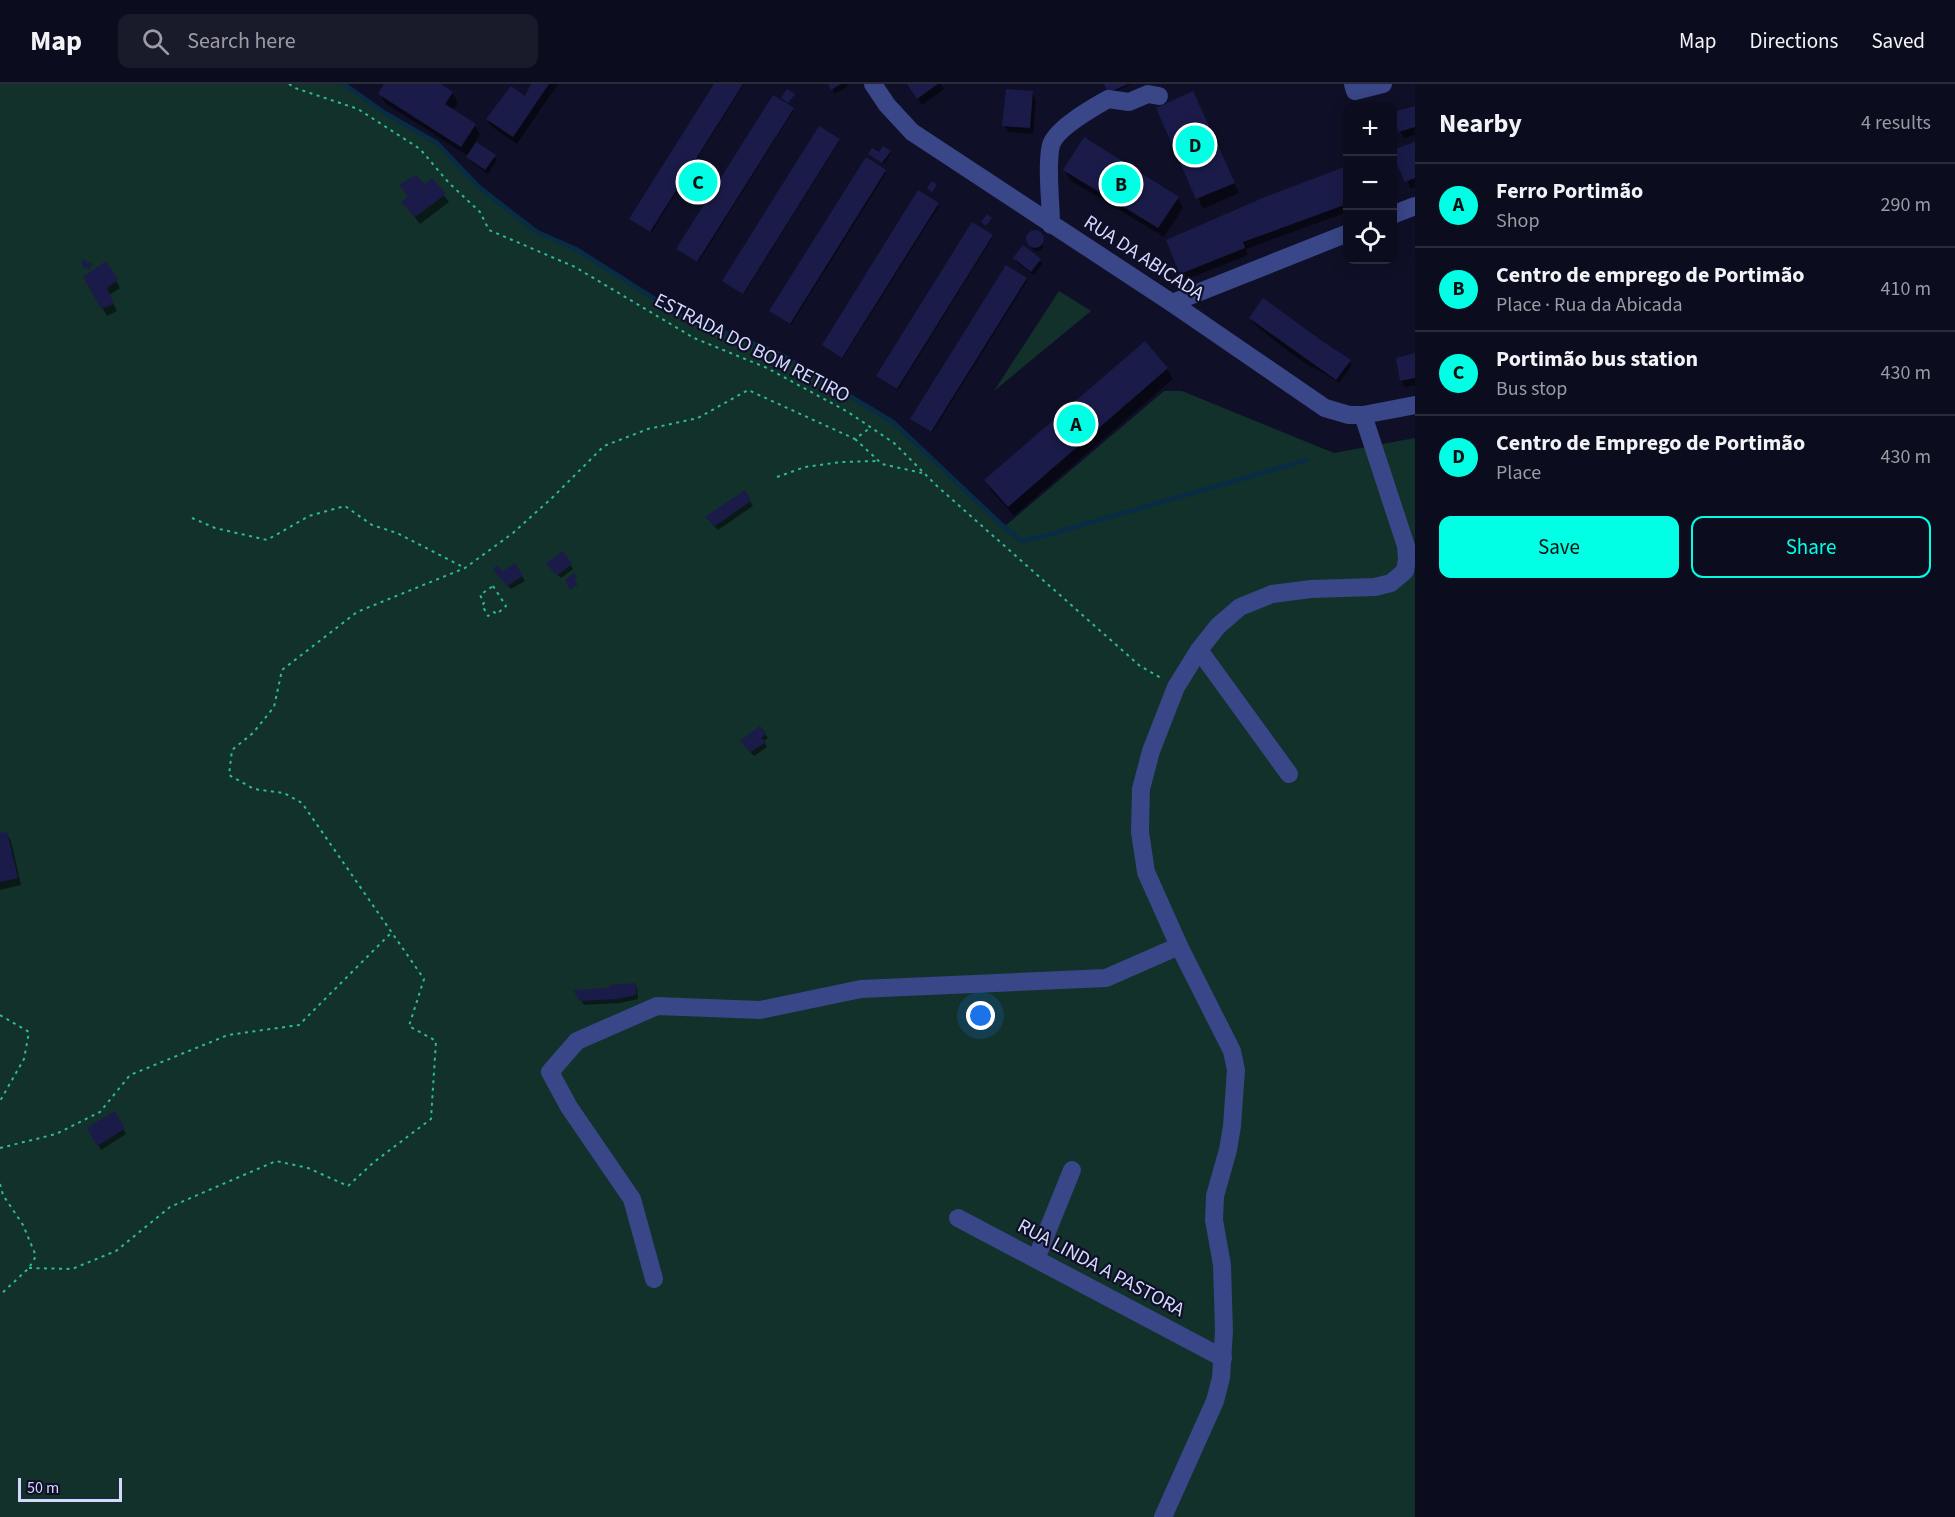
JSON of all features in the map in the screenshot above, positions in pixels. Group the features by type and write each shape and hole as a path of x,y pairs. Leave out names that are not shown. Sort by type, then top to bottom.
{"street":[{"name":"RUA DA ABICADA","path":"873,84 887,105 912,132 1172,303 1325,408 1349,415 1363,415 1415,405"},
{"path":"1353,84 1355,91 1383,84"},
{"path":"1052,225 1051,143 1073,120 1108,99 1129,102 1148,94 1159,96"},
{"path":"1397,213 1415,206"},
{"path":"1172,303 1343,235"},
{"path":"1163,1517 1215,1401 1221,1378 1223,1358 1222,1265 1214,1220 1215,1196 1232,1126 1236,1070 1232,1052 1179,946 1146,872 1140,832 1141,789 1151,751 1176,687 1199,650 1218,626 1240,607 1272,594 1311,589 1375,587 1391,583 1404,571 1407,559 1406,546 1363,415"},
{"path":"1199,650 1289,774"},
{"path":"654,1280 632,1199 569,1107 550,1072 577,1041 657,1006 760,1010 861,989 1106,978 1179,946"},
{"path":"1036,1259 1072,1170"},
{"name":"RUA LINDA A PASTORA","path":"958,1218 1223,1358"}],"path":[{"name":"ESTRADA DO BOM RETIRO","path":"289,84 358,109 420,149 449,183 480,212 489,230 575,267 694,338 767,368 848,412 894,443 924,473 1140,666 1176,687"},
{"path":"29,1268 72,1269 116,1251 170,1207 276,1161 308,1168 348,1186 374,1162 431,1119 436,1041 409,1026 424,979 302,803 284,793 254,789 229,776 232,750 253,733 274,707 282,670 357,612 465,568 513,533 604,446 648,429 698,418 748,390 855,439 882,464 924,473"},
{"path":"855,439 870,428"},
{"path":"777,477 805,467 841,462 878,461"},
{"path":"192,518 215,528 267,540 309,516 345,506 372,525 397,533 465,568"},
{"path":"493,586 499,592 506,606 497,614 494,612 488,616 482,604 484,600 480,595 491,587 493,586"},
{"path":"0,1148 56,1134 100,1112 130,1075 228,1035 299,1025 392,932"},
{"path":"0,1015 29,1032 24,1059 0,1101"},
{"path":"0,1184 3,1195 23,1225 36,1256 29,1268 0,1296"}],"green space":[{"path":"0,84 347,84 385,113 437,143 479,187 537,232 576,249 680,315 780,354 893,422 1004,527 1164,391 1182,391 1334,453 1415,438 1415,1517 0,1517"},
{"path":"1059,291 1091,311 994,391"}],"building":[{"path":"384,84 441,84 453,92 445,104 476,124 461,147 378,94"},
{"path":"531,84 549,84 513,137 486,119 511,86 525,96"},
{"path":"714,84 743,84 650,232 629,219"},
{"path":"828,84 841,84 831,90"},
{"path":"907,84 938,84 917,99"},
{"path":"1104,84 1128,84 1108,93"},
{"path":"787,89 795,94 788,103 781,98"},
{"path":"1006,89 1033,91 1030,128 1002,126"},
{"path":"1193,91 1235,183 1196,199 1156,108"},
{"path":"773,95 794,108 697,262 676,249"},
{"path":"1415,106 1415,127 1398,132 1397,111"},
{"path":"819,126 840,139 743,294 722,281"},
{"path":"1084,137 1179,197 1158,228 1063,170"},
{"path":"476,142 496,155 485,170 466,157"},
{"path":"1415,142 1415,178 1405,182 1397,165 1397,148"},
{"path":"883,146 891,151 882,163 868,154 872,148 879,152"},
{"path":"866,157 886,170 790,324 769,311"},
{"path":"1343,168 1343,205 1243,242 1245,248 1180,274 1166,240 1265,197"},
{"path":"416,175 425,184 432,178 446,194 415,217 401,202 408,196 399,185"},
{"path":"932,181 937,185 932,192 927,188"},
{"path":"918,190 939,203 842,358 822,345"},
{"path":"987,214 992,218 986,226 981,222"},
{"path":"972,222 993,235 897,389 876,376"},
{"path":"1035,230 1041,233 1044,239 1041,245 1035,248 1029,245 1026,239 1029,233"},
{"path":"1023,245 1041,259 1031,272 1013,258"},
{"path":"85,259 92,266 89,269 84,268 81,261"},
{"path":"106,261 118,280 107,288 114,304 101,309 83,277"},
{"path":"1006,265 1027,278 931,432 910,419"},
{"path":"1263,298 1351,360 1336,380 1249,318"},
{"path":"1145,341 1168,368 1008,507 984,480"},
{"path":"1415,353 1415,378 1400,381 1396,358"},
{"path":"745,490 751,501 715,526 705,517"},
{"path":"563,551 572,564 558,575 546,563"},
{"path":"515,563 523,576 507,586 493,569 497,565 503,571"},
{"path":"574,573 577,577 574,579 578,585 570,590 565,580"},
{"path":"760,726 766,733 761,738 766,742 751,752 740,741"},
{"path":"7,832 18,878 0,882 0,833"},
{"path":"636,983 636,995 617,999 580,1001 573,990 609,988 609,985"},
{"path":"115,1111 125,1129 97,1146 87,1128"}],"waterway":[{"path":"344,84 385,113 437,143 479,187 537,232 576,249 680,315 780,354 893,422 1004,527 1022,541 1307,460"}],"place":[{"name":"Centro de Emprego de Portimão","path":"1195,145"},
{"name":"Portimão bus station","path":"698,182"},
{"name":"Centro de emprego de Portimão","path":"1121,184"},
{"name":"Ferro Portimão","path":"1076,424"}]}
